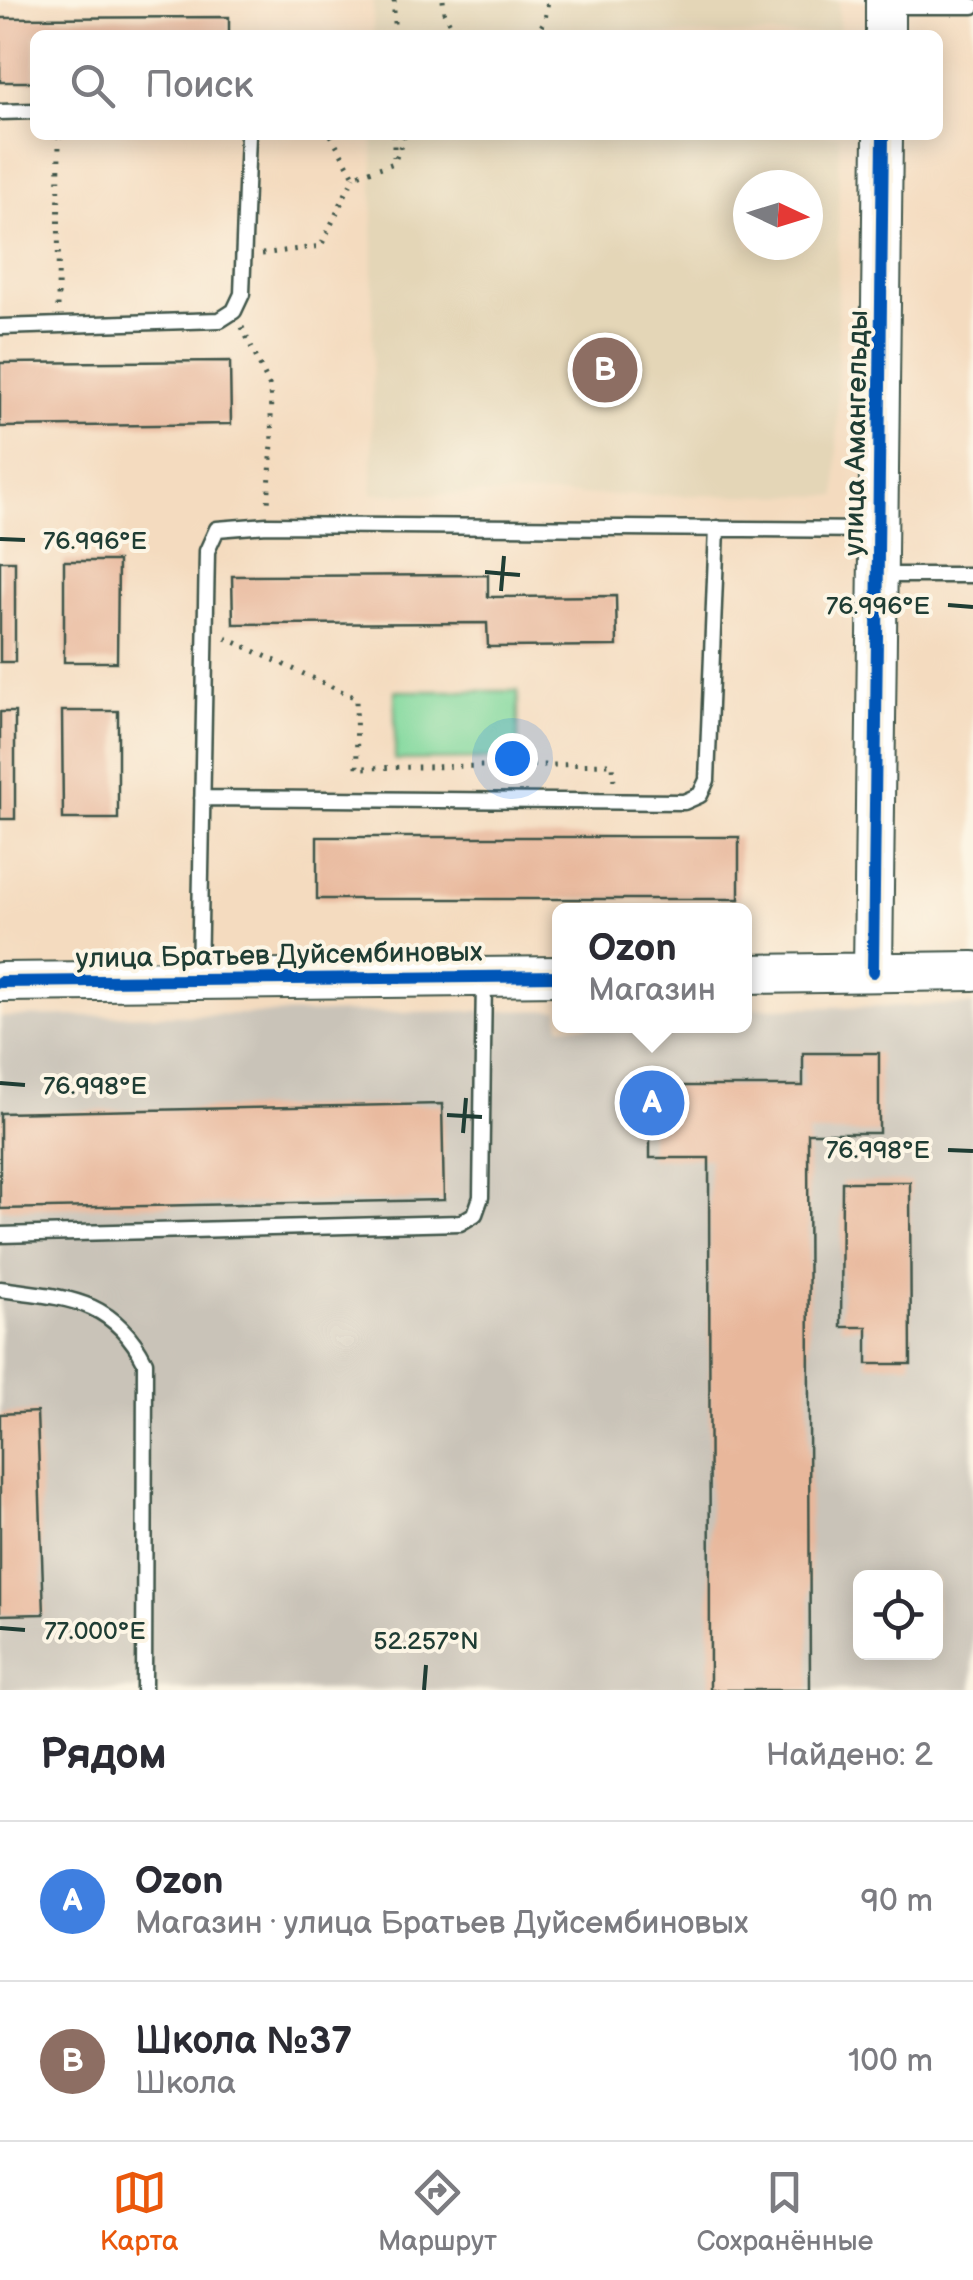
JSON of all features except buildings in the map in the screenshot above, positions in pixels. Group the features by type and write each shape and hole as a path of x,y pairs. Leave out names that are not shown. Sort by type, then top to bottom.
{"street":[{"name":"улица Амангельды","path":"873,972 884,140"},
{"path":"752,974 973,971"},
{"name":"улица Братьев Дуйсембиновых","path":"0,982 552,976"}],"lane":[{"path":"885,14 973,6"},
{"path":"0,112 30,110"},
{"path":"0,328 220,320 234,311 242,294 248,140"},
{"path":"199,979 207,550 218,529 266,525 878,530"},
{"path":"202,798 684,802 700,796 707,780 717,528"},
{"path":"878,575 973,575"},
{"path":"0,1234 460,1223 474,1214 481,1196 484,977"},
{"path":"0,1289 77,1300 104,1311 134,1341 145,1362 144,1690"}],"path":[{"path":"394,0 394,30"},
{"path":"444,0 444,12 453,30"},
{"path":"539,30 548,0"},
{"path":"58,326 59,140"},
{"path":"333,140 354,176"},
{"path":"394,140 394,164"},
{"path":"394,164 403,140"},
{"path":"243,255 280,254 321,246 354,176 394,164"},
{"path":"234,311 270,387 272,443 266,525"},
{"path":"205,629 356,698 356,768 614,764 614,802"}],"shaded area":[{"path":"373,0 839,0 839,30 373,30"},
{"path":"373,140 839,140 837,496 372,494"},
{"path":"973,1005 973,1690 0,1690 0,1017 552,1010 552,1033 752,1033 752,1008"}],"green space":[{"path":"395,691 518,691 518,759 395,760"}],"cycle path":[{"path":"873,972 883,140"},
{"path":"0,982 552,976"}],"place":[{"name":"Школа №37","path":"605,370"},
{"name":"Ozon","path":"652,1103"}]}
